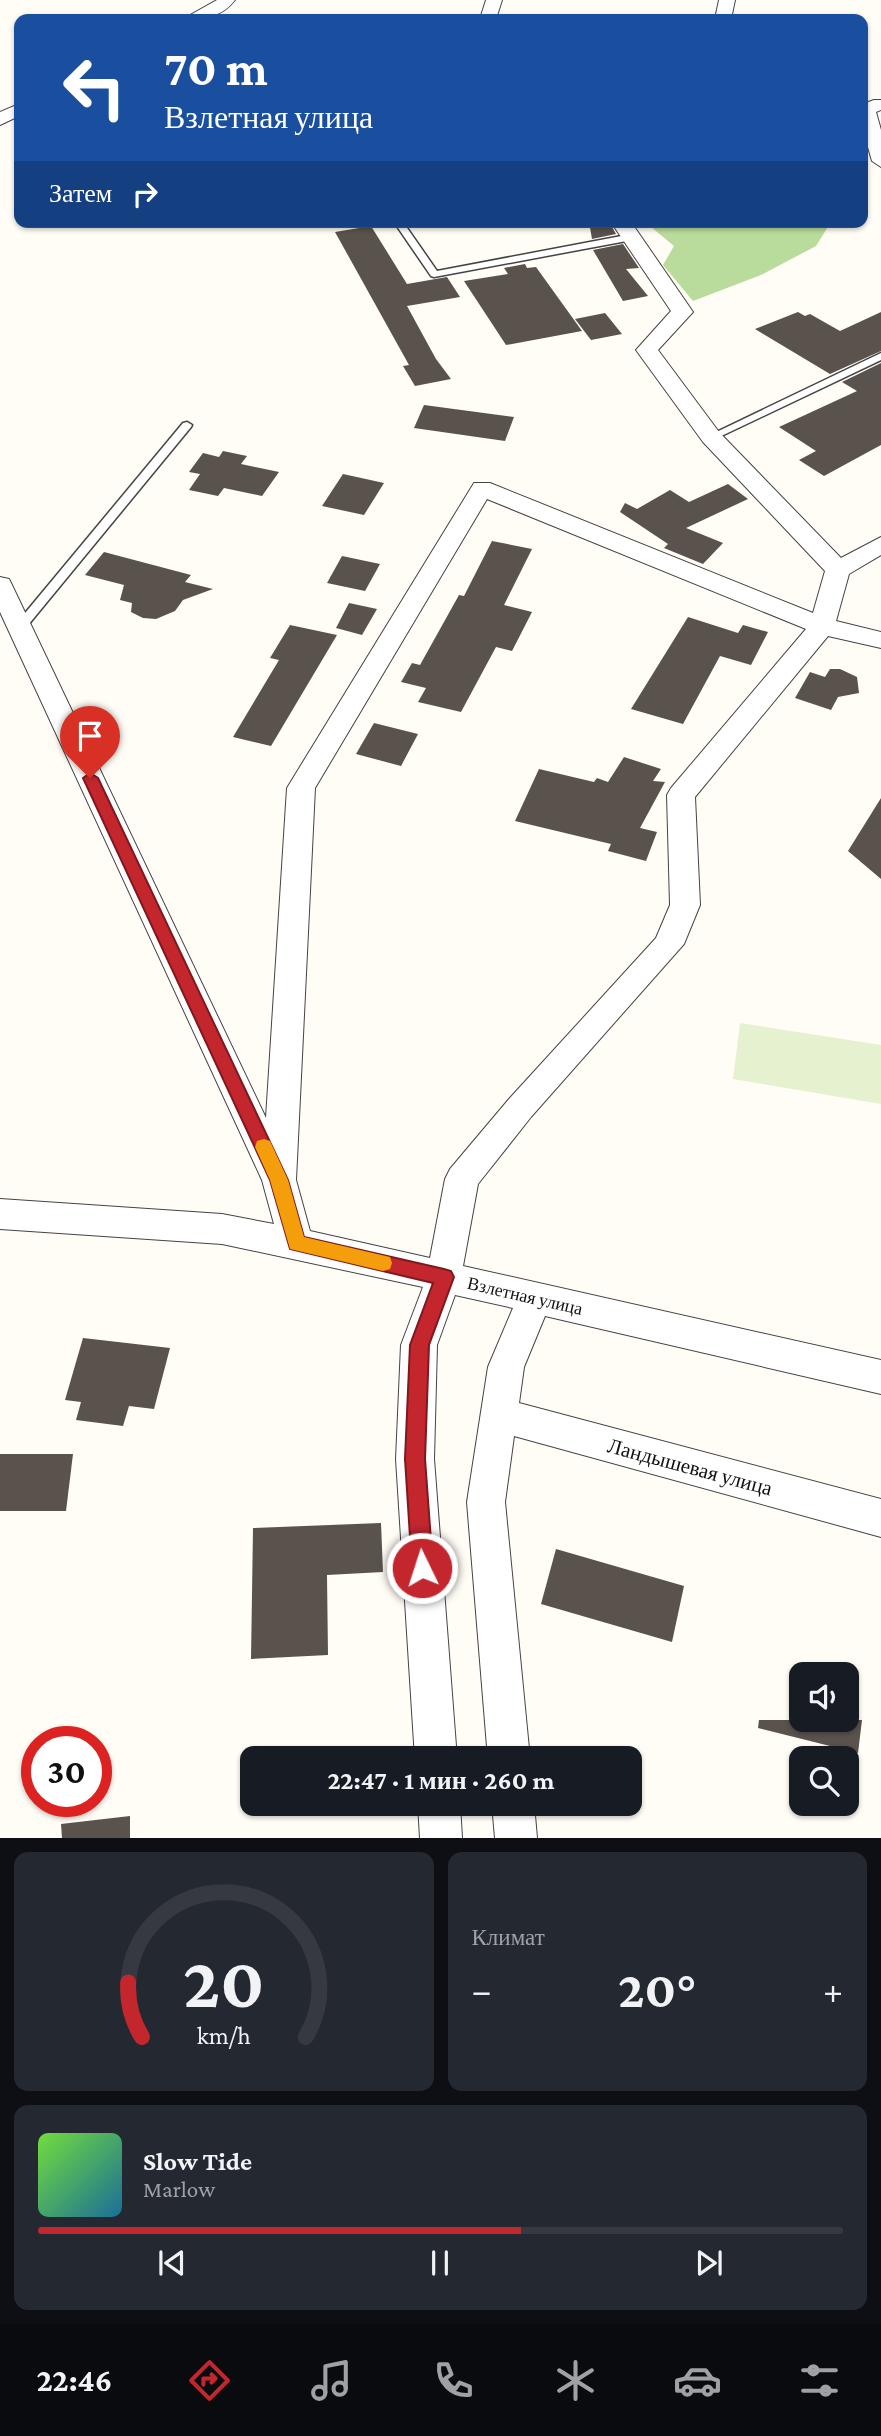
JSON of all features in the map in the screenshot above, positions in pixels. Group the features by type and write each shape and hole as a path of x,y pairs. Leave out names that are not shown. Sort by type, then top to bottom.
{"street":[{"path":"203,14 227,0"},
{"path":"868,117 881,161"},
{"path":"627,229 682,312 647,350 711,437 838,570"},
{"path":"279,1180 302,788 482,488 822,626 881,640"},
{"path":"435,1746 415,1459 419,1345 444,1277 462,1179 520,1108 668,944 685,905 681,795 822,626 838,570 881,545"},
{"path":"0,585 279,1180 296,1243"},
{"name":"Взлетная улица","path":"0,1214 222,1229 296,1243 881,1377"},
{"path":"508,1746 486,1502 506,1367 536,1298"},
{"name":"Ландышевая улица","path":"499,1415 881,1518"},
{"path":"440,1816 441,1838"},
{"path":"514,1816 516,1838"}],"lane":[{"path":"402,228 435,274 627,229"},
{"path":"711,437 881,356"},
{"path":"20,627 187,425"}],"green space":[{"path":"652,228 827,228 816,246 761,275 693,301 663,265 674,246"},
{"path":"740,1023 881,1045 881,1104 733,1079"}],"building":[{"path":"372,228 407,284 447,277 460,297 407,306 436,359 451,379 415,386 403,366 409,365 335,232"},
{"path":"590,228 612,228 616,234 592,239"},
{"path":"623,244 639,268 626,269 648,296 623,301 593,250"},
{"path":"525,264 527,268 536,267 582,331 506,345 464,281 508,274 504,268"},
{"path":"798,312 805,316 810,314 840,331 881,312 881,351 830,374 755,329"},
{"path":"605,313 622,334 591,340 575,319"},
{"path":"881,363 881,445 824,476 799,460 816,451 779,427 857,391 842,382"},
{"path":"424,405 514,417 505,441 414,428"},
{"path":"223,451 247,456 241,464 279,472 262,496 224,488 218,496 189,490 200,474 189,472 203,453 219,457"},
{"path":"343,474 384,483 364,515 322,506"},
{"path":"728,484 748,499 686,528 723,543 703,564 664,548 668,544 620,512 625,503 637,509 670,490 689,502"},
{"path":"492,541 532,549 504,605 532,612 512,651 496,647 461,712 418,702 426,688 401,682 412,663 420,665 459,595 464,596"},
{"path":"104,552 191,575 185,582 213,589 183,600 175,611 156,619 143,618 131,612 132,603 120,600 124,585 85,575"},
{"path":"342,556 380,564 365,591 327,583"},
{"path":"349,603 377,609 362,635 336,628"},
{"path":"688,617 738,633 743,625 768,632 751,665 720,656 683,724 631,709"},
{"path":"290,625 337,635 271,746 233,737 279,660 270,658"},
{"path":"830,669 840,669 857,677 859,693 838,697 831,710 795,698 810,672 825,677"},
{"path":"374,723 418,734 401,766 356,754"},
{"path":"624,757 661,769 653,781 665,782 640,828 657,832 646,861 608,851 611,844 515,821 539,769 594,782 597,778 608,782"},
{"path":"881,798 881,879 848,851"},
{"path":"83,1338 170,1348 154,1409 129,1406 123,1426 76,1420 81,1402 65,1400"},
{"path":"0,1454 73,1454 66,1511 0,1511"},
{"path":"381,1523 383,1572 327,1575 328,1655 251,1659 253,1528"},
{"path":"556,1549 684,1586 672,1642 541,1604"},
{"path":"759,1720 789,1720 789,1732 859,1732 859,1720 862,1720 859,1746 830,1746 758,1728"},
{"path":"130,1816 130,1838 62,1838 61,1824"}],"slow traffic":[{"path":"264,1147 279,1180 296,1243 383,1263"}],"route":[{"path":"90,778 279,1180 296,1243 444,1277 419,1345 415,1459 422,1568"}]}
